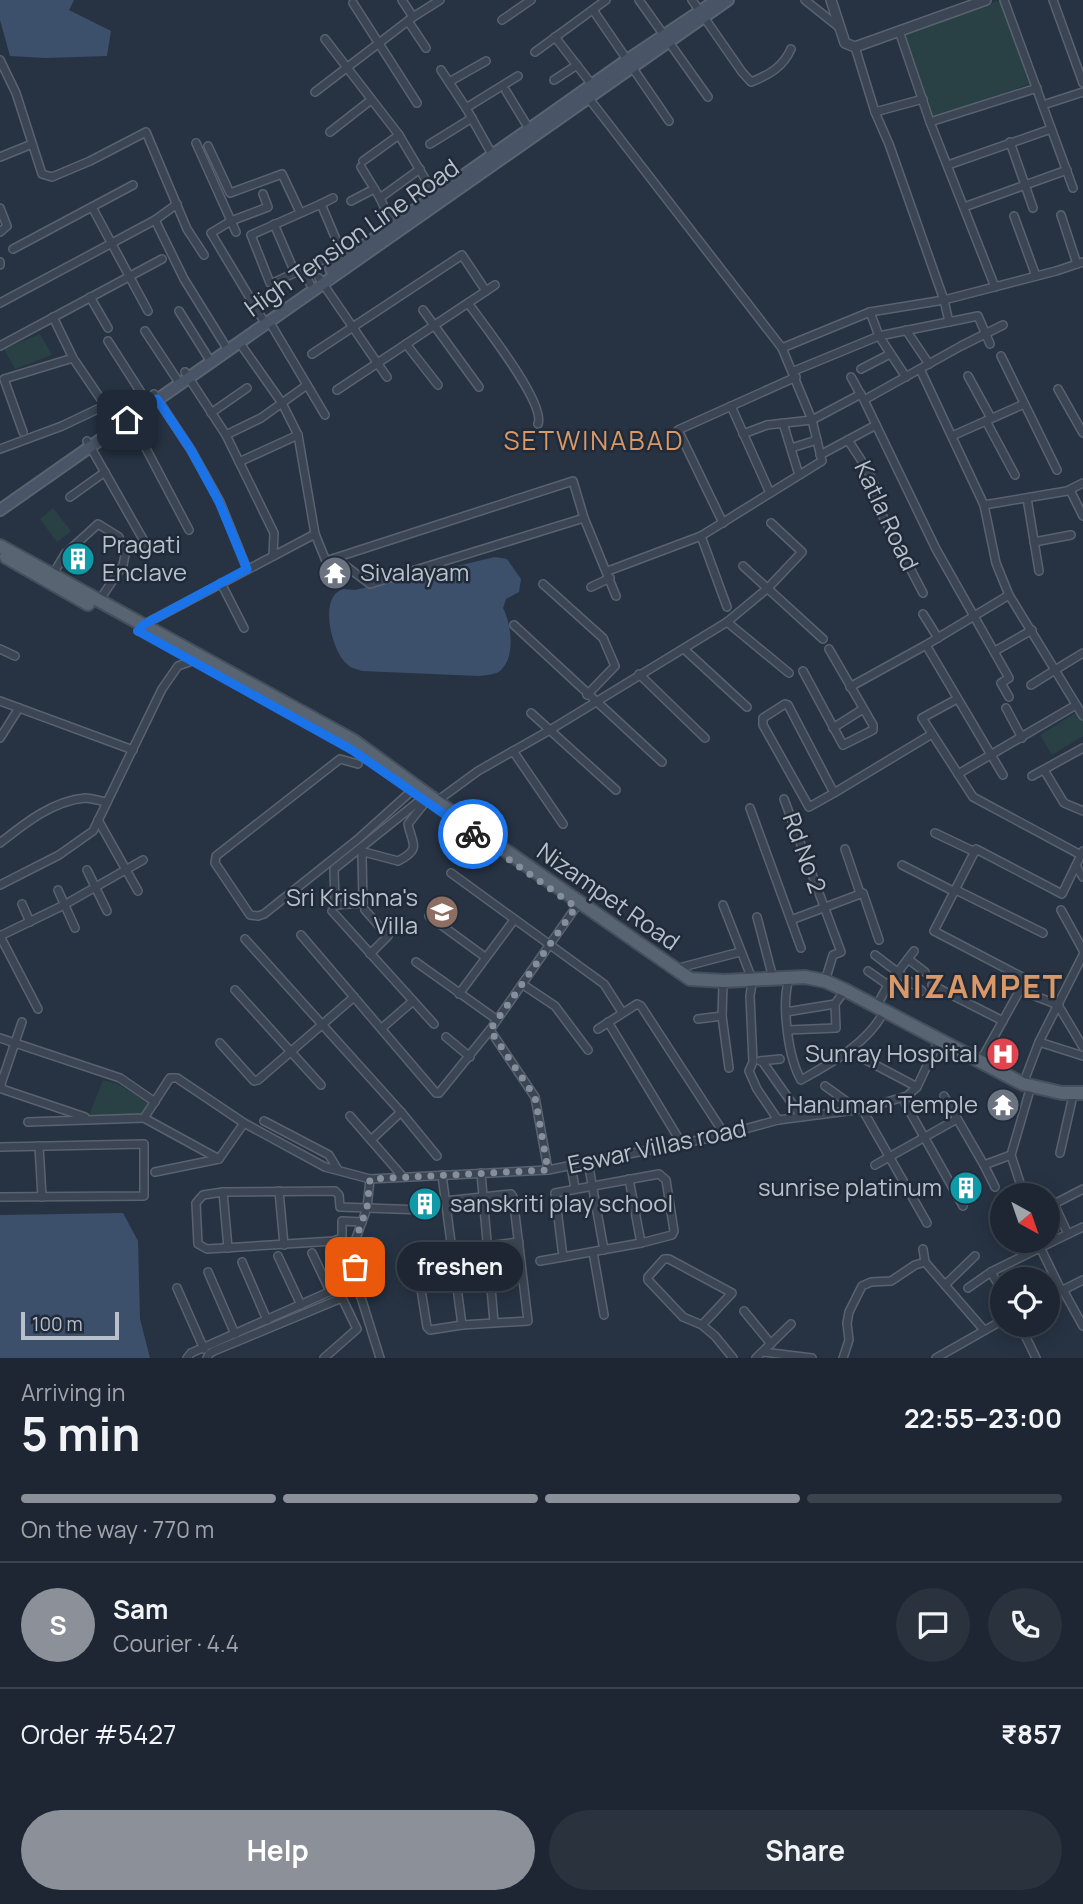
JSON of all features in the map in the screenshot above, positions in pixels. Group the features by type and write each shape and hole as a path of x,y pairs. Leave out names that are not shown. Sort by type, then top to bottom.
{"main road":[{"path":"703,14 716,0"},
{"path":"703,14 728,0"},
{"name":"High Tension Line Road","path":"0,510 226,347 239,342 265,319 317,282 703,14"},
{"path":"226,347 265,319"},
{"path":"0,503 89,444"},
{"name":"Nizampet Road","path":"0,545 53,573 192,661 352,750 423,795 689,980 810,982 881,1012 1026,1088 1079,1097"},
{"name":"Nizampet Road","path":"0,554 354,741 576,907 689,980 705,986 805,977 825,981 841,996"},
{"name":"Nizampet Road","path":"938,1042 981,1062 1026,1088"}],"street":[{"path":"402,0 426,48"},
{"path":"314,92 410,19 440,0"},
{"path":"502,20 531,0"},
{"path":"535,52 606,0"},
{"path":"639,0 668,37 708,97"},
{"path":"692,0 751,82 778,68 792,49"},
{"path":"805,0 840,29"},
{"path":"831,0 845,43 855,47 965,4 986,0"},
{"path":"1004,0 1073,188"},
{"path":"1053,0 1083,83"},
{"path":"353,3 416,103"},
{"path":"593,10 669,121"},
{"path":"899,31 930,122 995,287"},
{"path":"555,37 577,65 590,91 782,348 812,420 822,461 701,536 609,575 591,587"},
{"path":"325,39 398,135 436,199"},
{"path":"855,47 875,112 889,144 944,300 949,322"},
{"path":"0,60 16,93 42,174 51,177 90,161 146,132 187,229 204,255"},
{"path":"449,82 486,61"},
{"path":"554,80 577,65"},
{"path":"441,70 494,159"},
{"path":"466,108 518,76"},
{"path":"930,122 1037,88"},
{"path":"506,91 531,132"},
{"path":"1043,105 1083,92"},
{"path":"875,112 923,99"},
{"path":"330,132 371,100"},
{"path":"430,144 472,118"},
{"path":"948,165 1051,129"},
{"path":"395,229 362,164 398,135"},
{"path":"1010,142 1033,208"},
{"path":"196,143 236,232"},
{"path":"0,157 32,144"},
{"path":"208,146 230,192 282,174 300,212"},
{"path":"380,198 420,169"},
{"path":"964,208 1067,170"},
{"path":"13,249 133,185"},
{"path":"351,201 374,189"},
{"path":"263,194 271,215"},
{"path":"321,204 341,249 338,253 273,284 269,282 250,237 333,198"},
{"path":"0,303 155,220 177,204"},
{"path":"92,206 148,311"},
{"path":"268,207 231,221 211,233 325,415"},
{"path":"0,208 7,226 0,232"},
{"path":"782,348 870,312 944,300 1080,263 1061,215"},
{"path":"1014,216 1036,276"},
{"path":"155,220 184,279 226,347"},
{"path":"274,224 299,271 317,282 387,377"},
{"path":"312,354 462,255 486,291"},
{"path":"0,346 162,259"},
{"path":"312,265 317,282"},
{"path":"337,390 495,285"},
{"path":"90,297 108,328"},
{"path":"468,303 521,377 539,413 538,425"},
{"path":"423,310 479,387"},
{"path":"179,311 209,359"},
{"path":"870,312 878,336 906,377"},
{"path":"723,523 678,430 878,336 978,316 990,344"},
{"path":"23,432 4,379 73,358 53,317"},
{"path":"743,434 767,425 812,420 906,377 1003,325"},
{"path":"906,330 929,365"},
{"path":"145,331 226,435 274,533 273,556"},
{"path":"108,341 191,450 219,502 247,569"},
{"path":"239,342 282,403 298,435 315,534 326,561 573,481 584,518 617,596"},
{"path":"406,344 438,385"},
{"path":"861,369 890,354"},
{"path":"1001,356 1057,470"},
{"path":"75,361 104,406 141,439 189,530"},
{"path":"920,369 984,505 996,562 1009,595 1083,716"},
{"path":"968,376 1015,475"},
{"path":"851,377 936,549 1009,678 1001,683 1009,697"},
{"path":"226,435 261,418 307,385"},
{"path":"211,413 247,388"},
{"path":"1058,389 1083,433"},
{"path":"952,436 1024,404"},
{"path":"0,449 62,426 104,406"},
{"path":"730,406 770,494"},
{"path":"783,423 799,475"},
{"path":"820,455 876,425"},
{"path":"239,462 298,435"},
{"path":"791,448 817,440"},
{"name":"Katla Road","path":"848,440 875,482 878,508 923,593"},
{"path":"89,444 149,548"},
{"path":"70,497 104,472"},
{"path":"984,505 1070,490 1083,483"},
{"path":"1070,490 1083,516"},
{"path":"1027,498 1039,572"},
{"path":"335,558 370,584 584,518"},
{"path":"358,764 340,759 216,856 215,863 250,915 264,914 357,840 423,795 478,771 727,622 768,588 802,552 771,523"},
{"path":"53,573 65,554 99,524 119,537 125,555 123,565 99,601"},
{"path":"140,628 315,534"},
{"path":"1034,542 1072,535"},
{"path":"701,536 727,607"},
{"path":"743,566 823,639"},
{"path":"221,583 244,628"},
{"path":"543,584 603,638 615,666 587,695"},
{"path":"850,687 1009,595"},
{"path":"923,614 938,638"},
{"path":"727,622 789,673"},
{"path":"514,625 662,762"},
{"path":"995,651 1032,630"},
{"path":"926,645 1003,775"},
{"path":"0,649 15,656"},
{"path":"684,649 747,707"},
{"path":"803,671 845,745 873,730 873,725 828,649"},
{"path":"1031,685 1083,653"},
{"path":"0,885 59,855 93,831 162,689 178,666 192,661"},
{"path":"639,674 705,738"},
{"path":"957,699 922,718 973,797 1082,853 1062,894 976,849 934,932 1026,979 981,1062"},
{"path":"0,701 133,750"},
{"path":"834,793 788,705 785,704 763,718 763,725 809,807 834,793 932,734"},
{"path":"958,774 1076,705"},
{"path":"1006,708 1023,738"},
{"path":"0,738 19,709"},
{"path":"833,728 863,709"},
{"path":"531,713 616,790"},
{"path":"1032,776 1083,748"},
{"path":"513,751 563,824"},
{"path":"1044,770 1064,803 1083,811"},
{"path":"363,850 398,860 414,850 408,824 423,795"},
{"path":"363,850 363,902 337,906 333,871 363,850 423,795"},
{"path":"0,843 33,817 63,804 86,798 107,802"},
{"name":"Rd No 2","path":"783,799 841,952 833,955 825,981"},
{"path":"750,808 802,948"},
{"path":"98,820 138,891"},
{"path":"935,832 975,852"},
{"path":"845,849 879,940"},
{"path":"38,1009 0,936 64,905 143,860"},
{"path":"902,865 1043,933"},
{"path":"1076,866 1083,877"},
{"path":"87,870 107,911"},
{"path":"451,873 604,985 622,1012"},
{"path":"58,890 75,928"},
{"path":"790,920 860,893"},
{"path":"22,904 30,922"},
{"path":"723,905 752,981 750,996 757,1061 801,1116"},
{"path":"301,935 436,1093 439,1093 490,1030 576,907"},
{"path":"365,910 388,936 370,954"},
{"path":"1020,1183 1012,1155 1026,1088 1039,1042 1083,952 1061,910"},
{"path":"332,911 434,1024"},
{"path":"429,916 485,957"},
{"path":"757,917 773,978"},
{"path":"459,994 514,920"},
{"path":"245,939 438,1156"},
{"path":"788,982 785,996 788,1030 794,1067 801,1080 847,1053 881,1012 888,985 914,951"},
{"path":"675,969 740,952"},
{"path":"875,955 922,991"},
{"path":"908,959 925,972"},
{"path":"416,962 496,1019"},
{"path":"868,971 888,985"},
{"path":"522,984 555,1006 588,1050"},
{"path":"723,985 722,1016 729,1068"},
{"path":"932,985 1003,1021"},
{"path":"235,990 321,1085"},
{"path":"1020,990 1058,1005 1083,1047"},
{"path":"786,1012 841,996 836,1028 788,1030"},
{"path":"220,1043 254,1081 258,1080 354,997"},
{"path":"382,1028 413,1001"},
{"path":"598,1029 639,1004 723,1132"},
{"path":"698,1019 722,1016"},
{"path":"22,1022 1,1084 2,1089 89,1118"},
{"path":"608,1022 682,1144"},
{"path":"490,1030 535,1097 548,1170"},
{"path":"446,1037 470,1056"},
{"path":"0,1038 120,1078 155,1102"},
{"path":"938,1042 917,1087 906,1100 922,1138 962,1206"},
{"path":"1039,1042 1083,1056"},
{"path":"778,1120 750,1078 749,1071 757,1061 780,1059"},
{"path":"866,1060 917,1087"},
{"name":"Eswar Villas road","path":"144,1118 170,1078 177,1078 244,1123 324,1167 370,1179 548,1170 682,1144 778,1120 861,1112 906,1100"},
{"path":"825,1086 861,1112 927,1223"},
{"path":"944,1096 993,1183"},
{"path":"1060,1153 1079,1097"},
{"path":"371,1140 401,1112"},
{"path":"350,1116 403,1177"},
{"path":"28,1122 144,1118 219,1159"},
{"path":"875,1165 957,1119"},
{"path":"264,1121 329,1155 339,1170"},
{"path":"155,1172 219,1159 244,1123"},
{"path":"0,1147 144,1144 145,1196 0,1197"},
{"path":"39,1146 42,1197"},
{"path":"984,1165 1012,1155"},
{"path":"588,1162 604,1250"},
{"path":"571,1166 575,1188"},
{"path":"481,1174 494,1322"},
{"path":"540,1261 604,1250 669,1237 674,1231 666,1180 659,1174 557,1191 553,1195 563,1257"},
{"path":"442,1175 462,1325"},
{"path":"370,1179 367,1208 355,1241 359,1266 355,1278 380,1358"},
{"path":"629,1179 641,1243"},
{"path":"1060,1201 1083,1189"},
{"path":"279,1191 284,1245"},
{"path":"335,1191 339,1195 343,1235 339,1240 207,1249 198,1244 197,1200 203,1195 223,1192 335,1191"},
{"path":"223,1192 228,1248"},
{"path":"445,1201 511,1195 513,1197 529,1319 430,1330 420,1283 422,1279 488,1264"},
{"path":"340,1207 423,1210"},
{"path":"1060,1217 1068,1234"},
{"path":"342,1221 362,1222"},
{"path":"1060,1237 1083,1227"},
{"path":"487,1246 519,1242"},
{"path":"923,1249 925,1262 984,1330"},
{"path":"593,1252 604,1315"},
{"path":"313,1253 330,1291"},
{"path":"1000,1267 1024,1253"},
{"path":"1044,1253 1062,1290 1081,1316 1083,1326"},
{"path":"278,1256 301,1305"},
{"path":"945,1285 975,1256"},
{"path":"702,1325 732,1293 667,1258 648,1280 686,1320 702,1325 733,1358"},
{"path":"242,1262 267,1320"},
{"path":"842,1358 849,1340 849,1312 862,1286 891,1280 925,1262"},
{"path":"208,1272 235,1334"},
{"path":"968,1288 990,1273"},
{"path":"187,1358 191,1353 355,1278"},
{"path":"1062,1290 1083,1280"},
{"path":"177,1288 204,1349"},
{"path":"207,1358 209,1354 340,1298 344,1299 357,1326 356,1332 324,1358"},
{"path":"350,1313 363,1308"},
{"path":"744,1311 771,1344"},
{"path":"756,1358 791,1324"},
{"path":"936,1358 990,1327"},
{"path":"1026,1337 1036,1358"},
{"path":"951,1349 955,1358"},
{"path":"763,1352 811,1358"}],"green space":[{"path":"1000,0 1029,84 933,118 904,34"},
{"path":"40,334 52,355 15,369 4,349"},
{"path":"53,508 71,531 57,542 40,519"},
{"path":"1077,712 1083,722 1083,736 1052,755 1040,735"},
{"path":"103,1080 118,1084 148,1102 142,1116 89,1115"}],"water":[{"path":"0,0 74,0 69,10 111,31 107,56 10,56 0,20"},
{"path":"495,557 507,559 521,579 519,592 506,599 503,608 511,639 509,657 499,672 479,676 362,671 341,658 332,637 329,612 336,593 344,589 355,590"},
{"path":"123,1213 138,1241 140,1319 150,1358 0,1358 0,1215"}],"way so far":[{"path":"355,1267 355,1241 367,1208 370,1179 548,1170 535,1097 490,1030 576,907 473,834"}],"place":[{"name":"Pragati Enclave","path":"78,559"},
{"name":"Sivalayam","path":"335,573"},
{"name":"Sri Krishna's Villa","path":"442,912"},
{"name":"Sunray Hospital","path":"1003,1054"},
{"name":"Hanuman Temple","path":"1003,1105"},
{"name":"sunrise platinum","path":"966,1188"},
{"name":"sanskriti play school","path":"425,1204"},
{"name":"freshen","path":"355,1267"}],"district":[{"name":"SETWINABAD","path":"594,441"},
{"name":"NIZAMPET","path":"976,987"}],"route":[{"path":"127,420 157,399 191,450 219,502 247,569 143,625 138,631 352,750 473,834"}]}
